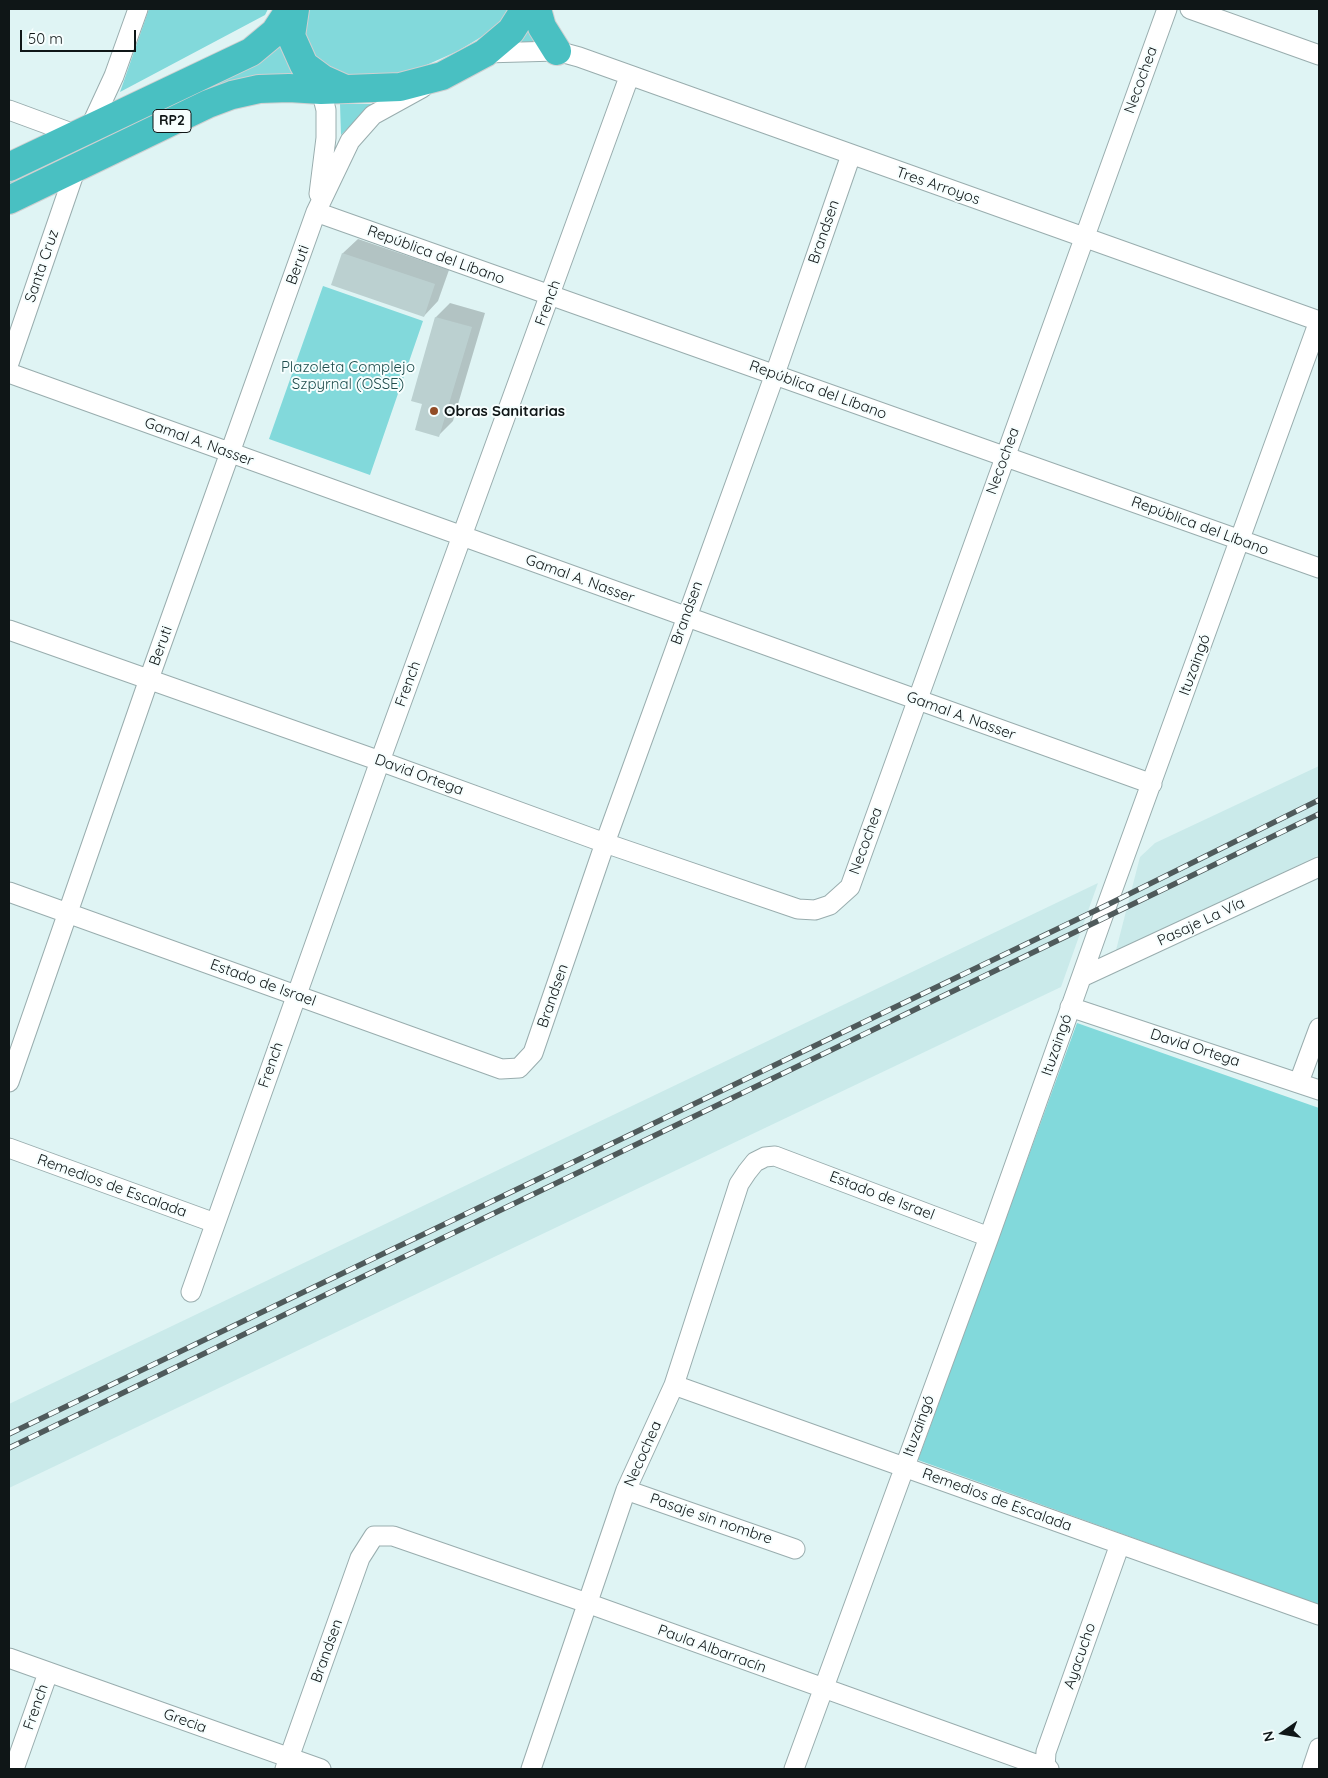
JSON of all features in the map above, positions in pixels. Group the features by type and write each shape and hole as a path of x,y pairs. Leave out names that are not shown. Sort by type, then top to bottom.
{"highway":[{"name":"RP2","path":"9,200 208,104 232,95 259,89 400,87 442,76 485,53 511,31 525,9"},
{"path":"537,9 542,27 557,51"},
{"name":"RP2","path":"9,167 251,52 275,32 290,15"},
{"name":"RP2","path":"290,15 304,65 334,89"}],"street":[{"path":"9,110 83,133 114,76 138,9"},
{"name":"Necochea","path":"830,905 850,887 1166,9"},
{"path":"1190,9 1319,55"},
{"path":"485,53 557,51"},
{"name":"Tres Arroyos","path":"557,51 1319,321"},
{"name":"Beruti","path":"9,1082 149,679 316,212 350,140 373,115 442,76"},
{"name":"French","path":"191,1292 380,761 629,77"},
{"name":"Beruti","path":"316,212 326,138 326,110 334,89"},
{"name":"Brandsen","path":"519,1068 533,1053 605,844 775,374 851,155"},
{"name":"Santa Cruz","path":"9,364 76,168"},
{"name":"República del Líbano","path":"316,212 1319,568"},
{"name":"Ituzaingó","path":"794,1769 989,1237 1070,1007 1319,321"},
{"name":"Gamal A. Nasser","path":"9,373 1152,784"},
{"name":"David Ortega","path":"9,630 380,761 605,844 798,909 815,910 830,905"},
{"name":"Pasaje La Vía","path":"1082,977 1319,867"},
{"name":"Estado de Israel","path":"9,892 501,1069 519,1068"},
{"name":"David Ortega","path":"1070,1007 1319,1090"},
{"path":"1299,1082 1319,1028"},
{"name":"Remedios de Escalada","path":"9,1148 216,1223"},
{"name":"Necochea","path":"531,1769 626,1490 674,1385 739,1184 755,1162 765,1157 775,1156"},
{"name":"Estado de Israel","path":"775,1156 989,1237"},
{"name":"Remedios de Escalada","path":"674,1385 1319,1615"},
{"name":"Pasaje sin nombre","path":"626,1490 795,1549"},
{"name":"Brandsen","path":"287,1764 360,1558 374,1536"},
{"name":"Paula Albarracín","path":"374,1536 394,1536 587,1603 1046,1769"},
{"name":"Ayacucho","path":"1046,1769 1046,1752 1120,1544"},
{"name":"Grecia","path":"9,1658 287,1764 321,1769"},
{"name":"French","path":"14,1769 48,1673"},
{"path":"1312,1769 1319,1748"}],"shaded area":[{"path":"1319,766 1319,855 1115,954 1140,857 1155,843"},
{"path":"1098,883 1061,987 9,1488 9,1404"}],"green space":[{"path":"149,9 268,9 265,15 120,92"},
{"path":"302,9 511,9 491,31 458,51 422,67 392,76 349,79 319,63 300,28"},
{"path":"531,19 536,42 511,43"},
{"path":"280,40 283,52 299,75 9,185 9,177"},
{"path":"340,104 372,104 341,135"},
{"name":"Plazoleta Complejo Szpyrnal (OSSE)","path":"323,286 423,321 370,475 269,439"},
{"path":"1077,1023 1319,1108 1319,1605 918,1460"}],"building":[{"path":"342,253 435,284 424,317 331,285"},
{"path":"435,317 472,327 439,437 415,430 422,404 411,401"}],"railway":[{"path":"9,1434 1107,905 1319,800"},
{"path":"9,1448 1319,814"}],"place":[{"name":"Obras Sanitarias","path":"434,411"}]}
